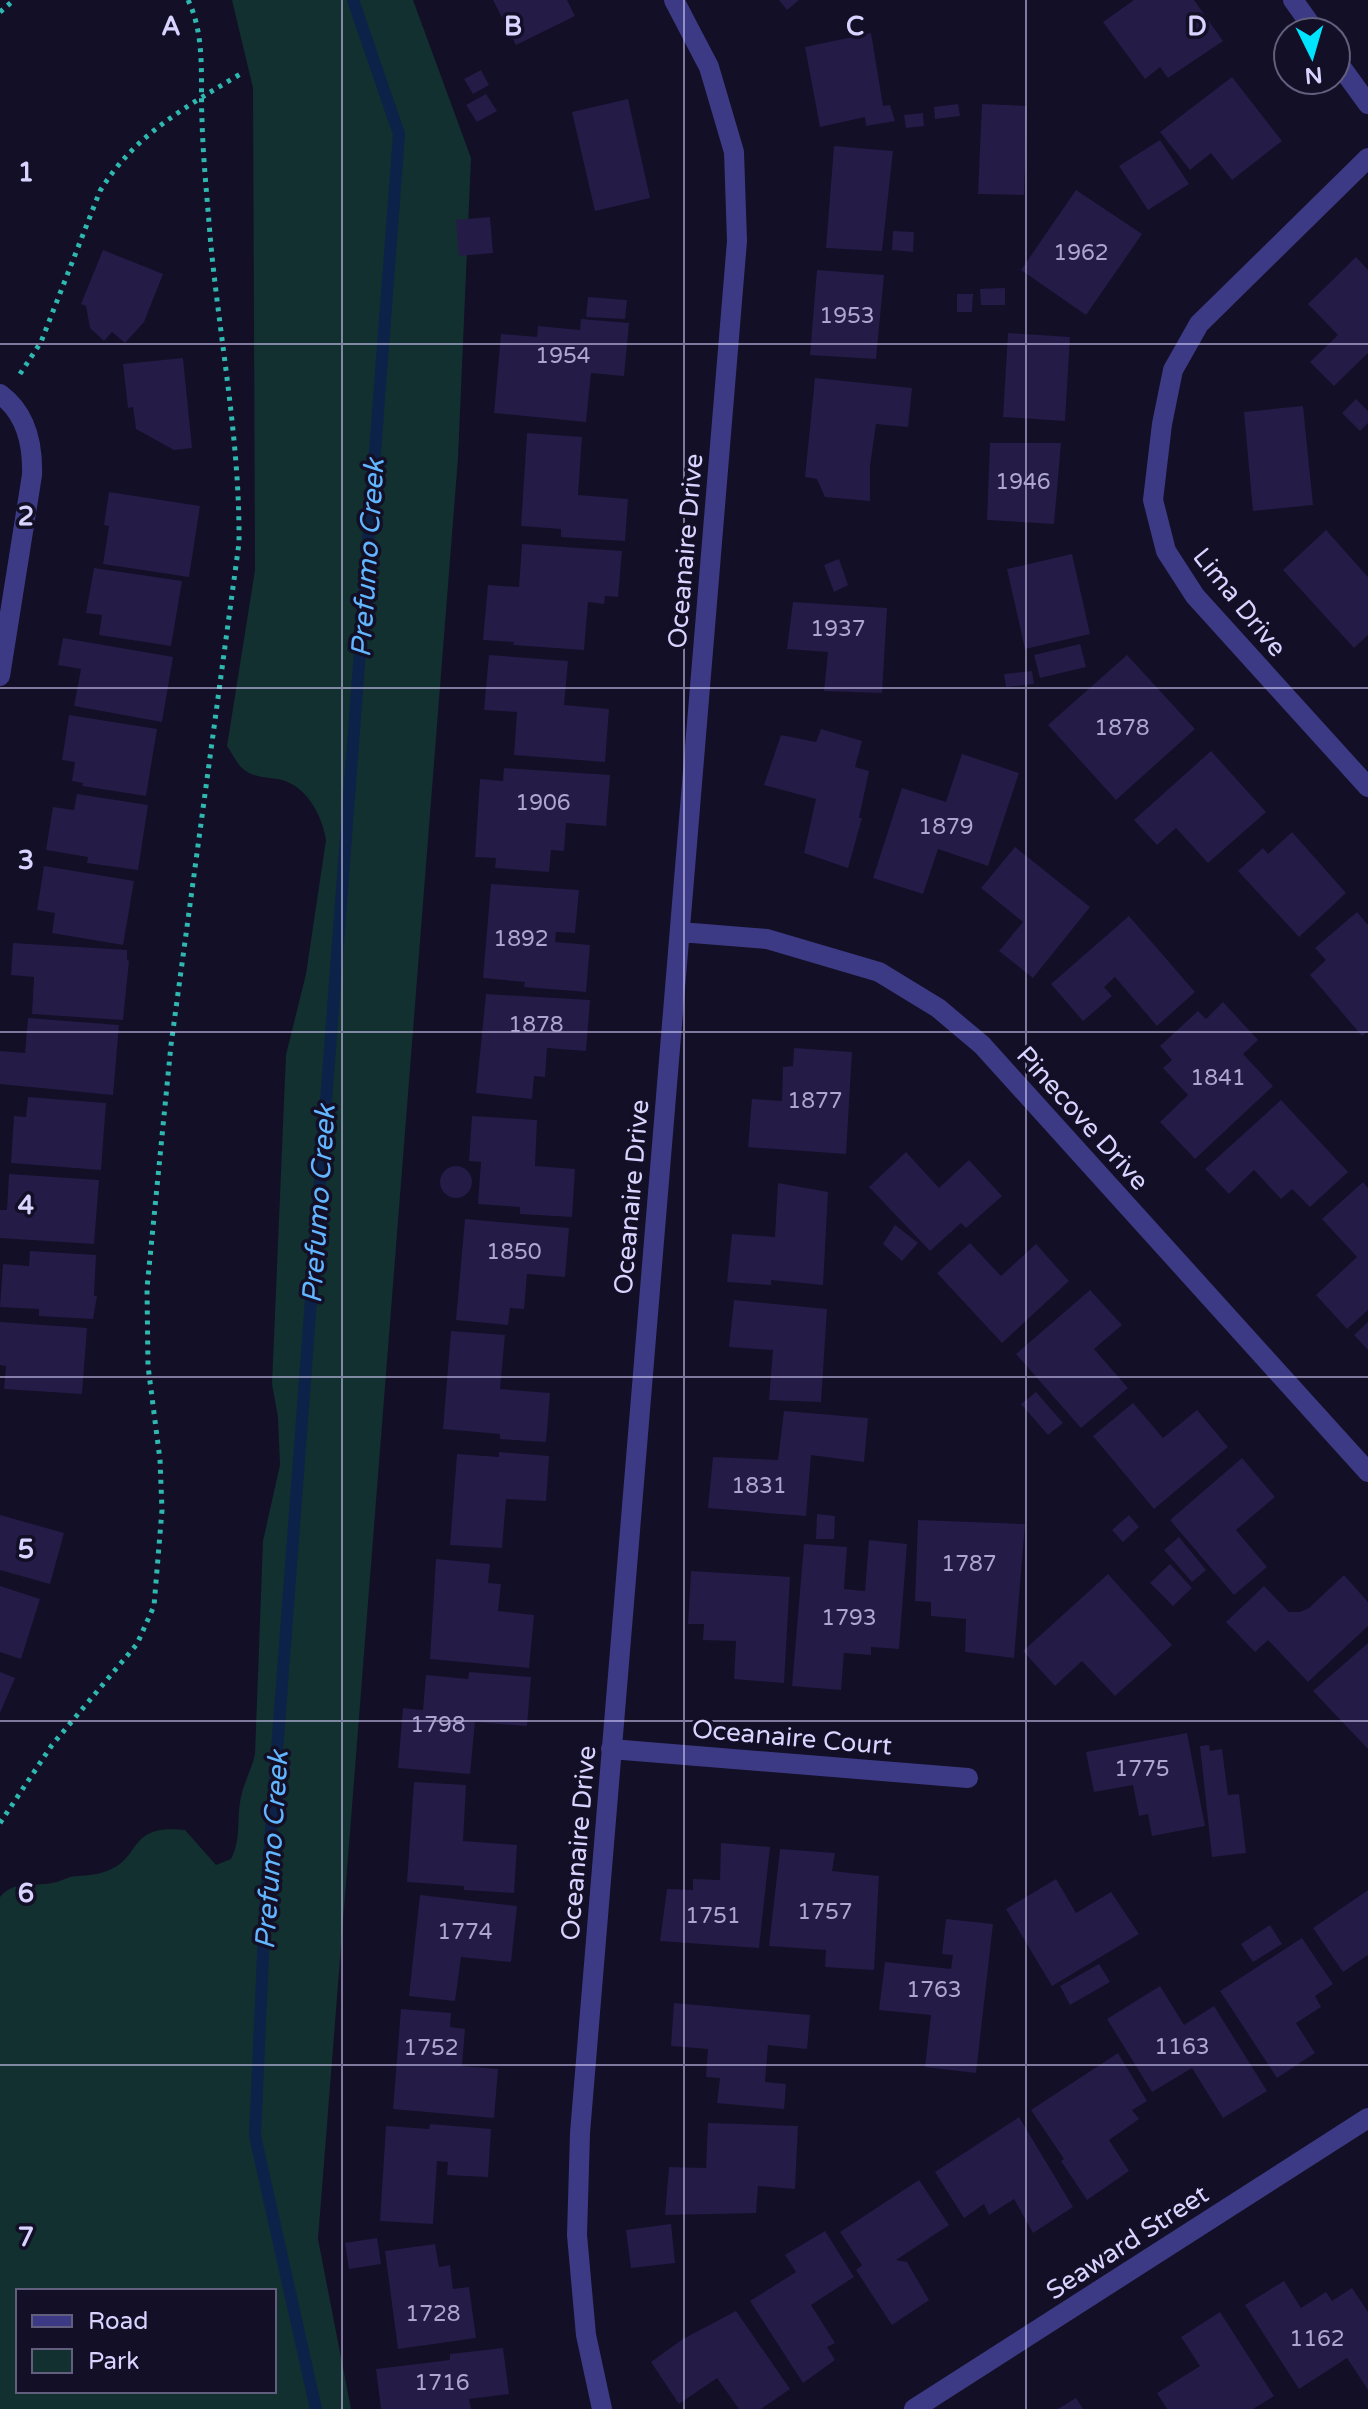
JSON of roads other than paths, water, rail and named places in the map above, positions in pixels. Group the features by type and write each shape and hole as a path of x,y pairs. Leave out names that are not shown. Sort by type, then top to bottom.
{"street":[{"name":"Oceanaire Drive","path":"602,2409 586,2335 577,2235 580,2133 737,241 734,152 709,67 674,0"},
{"path":"1352,82 1368,104"},
{"name":"Lima Drive","path":"1368,158 1199,324 1173,370 1162,424 1153,500 1166,551 1195,596 1368,787"},
{"path":"0,676 33,454 28,433 18,414 2,396"},
{"name":"Pinecove Drive","path":"680,932 767,939 879,972 938,1008 982,1045 1368,1472"},
{"name":"Oceanaire Court","path":"611,1749 968,1778"},
{"name":"Seaward Street","path":"914,2409 1368,2118"}],"waterway":[{"name":"Prefumo Creek","path":"316,2409 255,2136 265,1910 399,134 353,0"}]}
